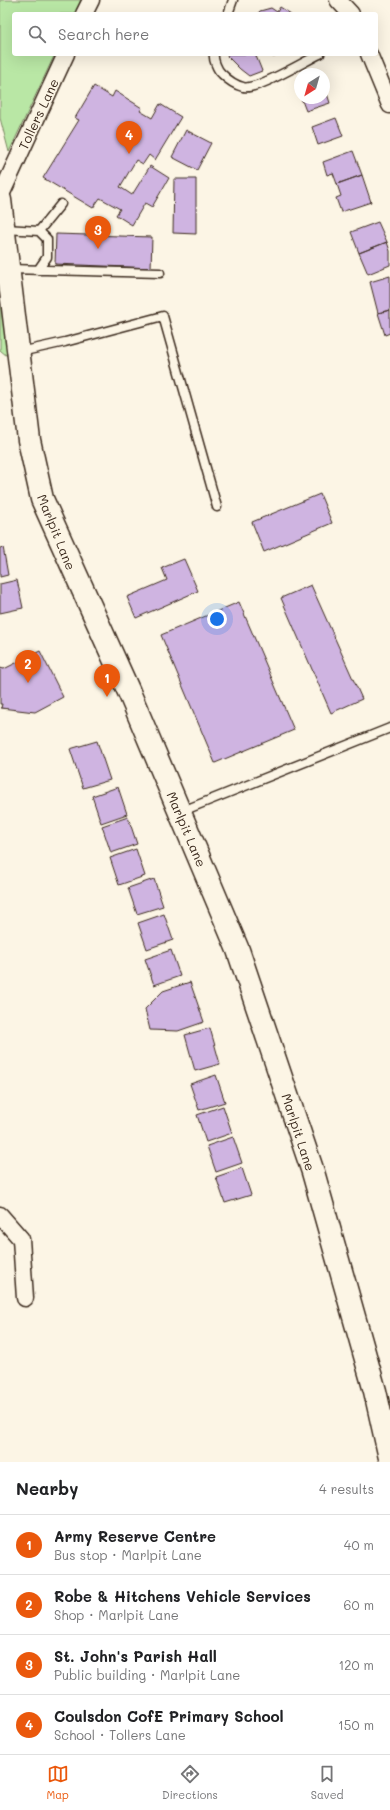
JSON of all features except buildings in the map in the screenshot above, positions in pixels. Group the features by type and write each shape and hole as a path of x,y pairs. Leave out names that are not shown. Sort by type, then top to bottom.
{"main road":[{"name":"Marlpit Lane","path":"0,200 20,352 29,440 42,499 129,692 238,950 313,1172 375,1390 390,1458"}],"street":[{"path":"85,12 91,0"},
{"path":"338,0 349,12"},
{"name":"Tollers Lane","path":"0,197 65,56"},
{"path":"370,56 390,105"},
{"path":"0,1215 21,1239 25,1298"}],"lane":[{"path":"229,12 233,0"},
{"path":"214,56 219,71 229,80 244,88 263,83 316,56"},
{"path":"39,231 61,204"},
{"path":"4,229 39,231 46,239 47,257 38,270"},
{"path":"8,269 160,273"},
{"path":"20,352 65,342 163,316 217,507"},
{"path":"180,812 390,728"}],"green space":[{"path":"0,0 81,0 76,12 12,12 12,56 54,56 9,152 0,118"},
{"path":"0,283 7,356 0,350"}],"place":[{"name":"Coulsdon CofE Primary School","path":"129,154"},
{"name":"St. John's Parish Hall","path":"98,249"},
{"name":"Robe & Hitchens Vehicle Services","path":"28,683"},
{"name":"Army Reserve Centre","path":"107,697"}]}
